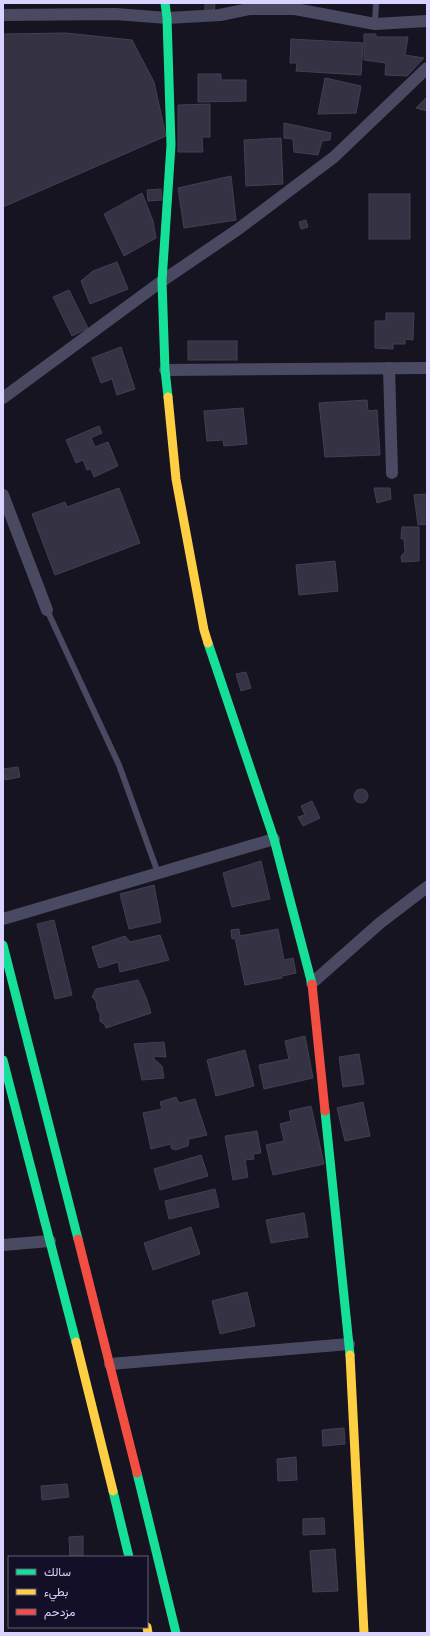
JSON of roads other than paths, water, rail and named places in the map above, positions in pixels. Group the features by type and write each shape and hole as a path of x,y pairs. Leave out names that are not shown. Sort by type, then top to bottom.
{"main road":[{"path":"165,3 167,18 171,145 162,281 165,370 176,478 204,630 274,839 312,983 349,1344 364,1633"},
{"path":"3,945 110,1364 176,1633"},
{"path":"3,1060 129,1556"}],"street":[{"path":"3,15 116,14 167,18 220,15 249,9 295,9 375,24 427,21"},
{"path":"3,398 162,281 237,230 334,157 427,68"},
{"path":"389,368 392,473"},
{"path":"165,370 427,368"},
{"path":"3,495 47,610"},
{"path":"3,919 274,839"},
{"path":"312,983 380,923 427,887"},
{"path":"3,1245 50,1241"},
{"path":"110,1364 349,1344"}],"lane":[{"path":"375,24 376,3"},
{"path":"47,610 119,765 158,872"}]}
